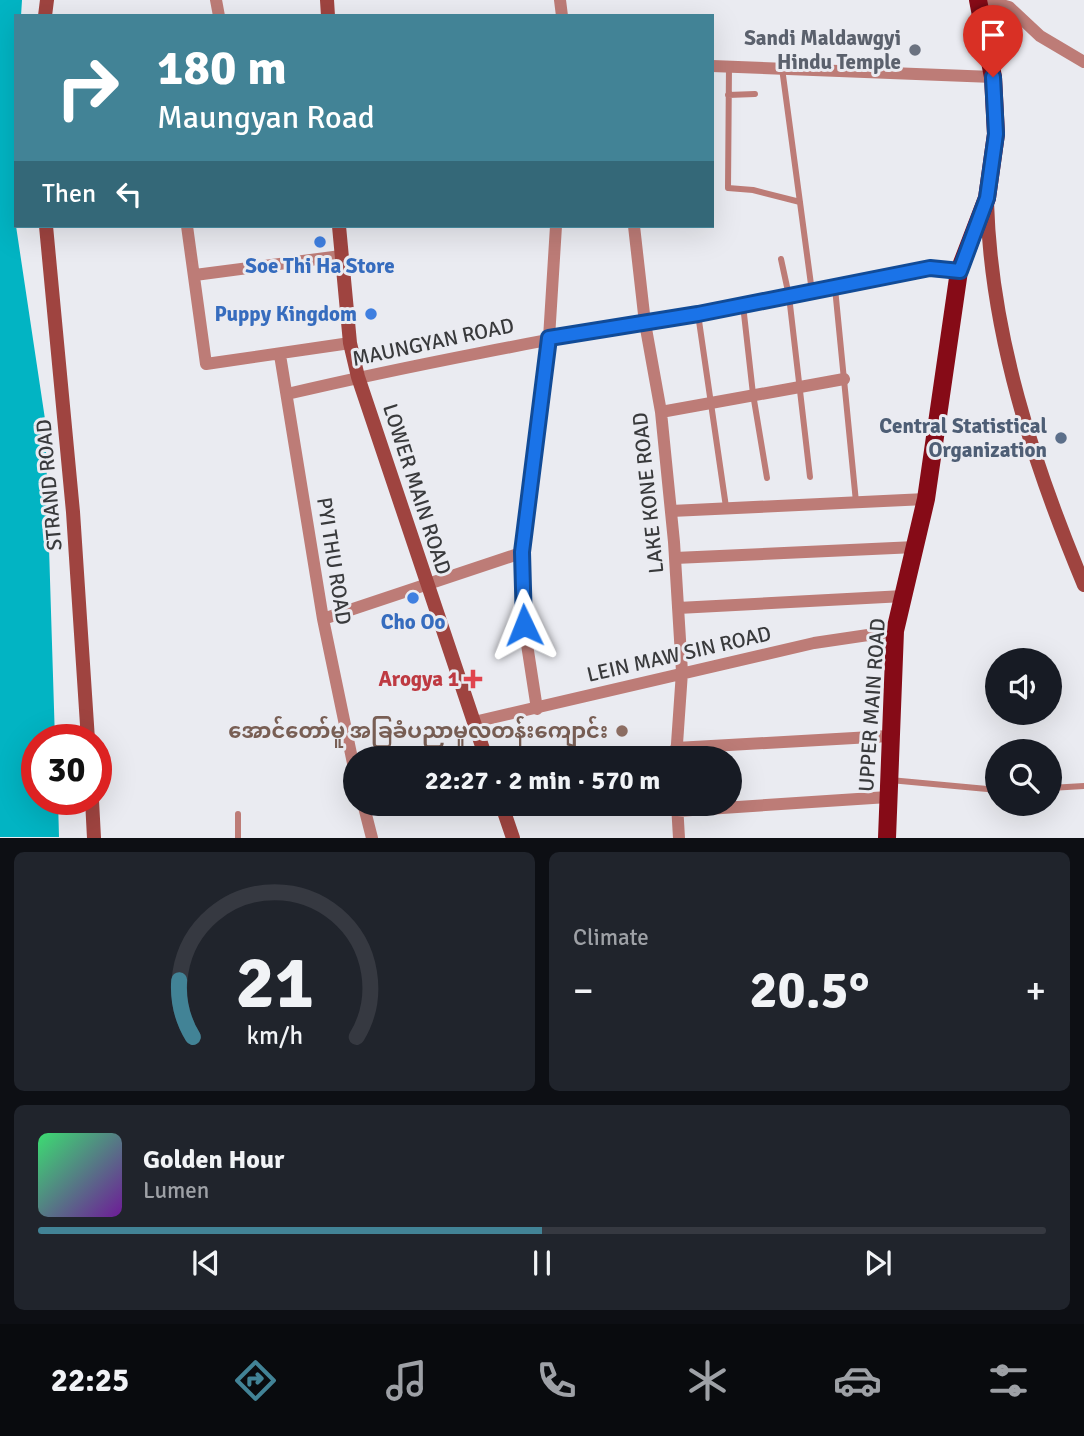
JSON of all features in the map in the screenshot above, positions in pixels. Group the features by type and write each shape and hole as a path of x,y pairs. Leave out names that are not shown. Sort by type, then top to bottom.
{"main road":[{"name":"UPPER MAIN ROAD","path":"887,838 895,631 926,499 960,271 987,198 996,134 993,77 980,0"},
{"path":"987,198 989,254 1012,380 1041,473 1083,578"},
{"name":"STRAND ROAD","path":"46,228 72,512 87,724"},
{"name":"LOWER MAIN ROAD","path":"339,228 350,343 358,377 425,583 482,746"},
{"path":"93,815 94,838"},
{"path":"505,816 513,838"}],"street":[{"path":"980,0 1009,7 1040,36 1084,62"},
{"path":"1069,52 1084,54"},
{"path":"714,66 781,66 993,77"},
{"path":"187,228 206,365 350,343"},
{"path":"537,709 524,625 522,552 549,338 556,228"},
{"name":"LAKE KONE ROAD","path":"634,228 645,323 661,412 675,558 682,672 677,746"},
{"path":"195,275 341,256"},
{"name":"MAUNGYAN ROAD","path":"287,394 549,338 698,314 930,268 960,271"},
{"name":"PYI THU ROAD","path":"280,355 323,619 349,746"},
{"path":"661,412 844,379"},
{"path":"671,511 926,499"},
{"path":"675,558 916,547"},
{"path":"323,619 522,552"},
{"path":"678,608 904,596"},
{"name":"LEIN MAW SIN ROAD","path":"474,722 814,643 895,631"},
{"path":"742,748 890,736"},
{"path":"742,801 888,788"},
{"path":"366,816 372,838"},
{"path":"677,816 678,838"}],"lane":[{"path":"729,66 728,188 753,190 800,202"},
{"path":"781,66 812,292"},
{"path":"728,95 755,94"},
{"path":"781,259 789,296 810,477"},
{"path":"835,288 856,502"},
{"path":"743,305 753,394 767,478"},
{"path":"698,314 726,508"},
{"path":"1062,787 1084,786"},
{"path":"888,788 985,790"},
{"path":"238,814 238,838"}],"water":[{"path":"0,0 22,0 21,14 14,14 14,228 16,228 45,419 55,724 21,724 21,815 58,815 59,837 0,837"}],"place":[{"name":"Sandi Maldawgyi Hindu Temple","path":"915,50"},
{"name":"Soe Thi Ha Store","path":"320,242"},
{"name":"Puppy Kingdom","path":"371,314"},
{"name":"Central Statistical Organization","path":"1061,438"},
{"name":"Cho Oo","path":"413,598"},
{"name":"Arogya 1","path":"473,679"},
{"name":"အောင်တော်မူ အခြခံပညာမူလတန်းကျောင်း","path":"622,731"}],"route":[{"path":"524,625 522,552 549,338 698,314 930,268 960,271 987,198 996,134 993,77"}]}
